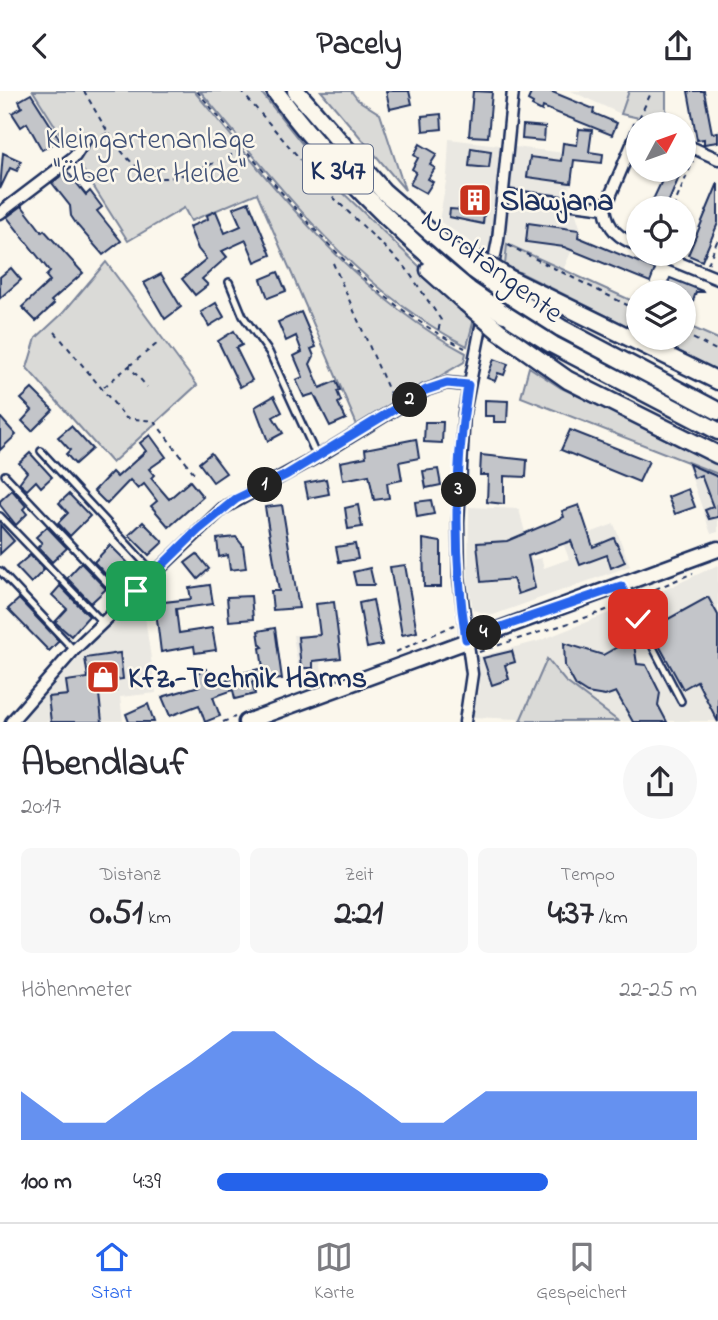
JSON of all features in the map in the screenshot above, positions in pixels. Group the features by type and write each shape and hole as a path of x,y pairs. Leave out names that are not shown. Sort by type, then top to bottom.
{"highway":[{"name":"Nordtangente","path":"275,91 332,162 408,240 425,266 468,296 504,314 553,345 718,431"},
{"name":"Nordtangente","path":"296,91 345,151 420,226 441,232 475,264 561,328 718,411"},
{"name":"K 347","path":"510,288 718,381"},
{"name":"K 347","path":"468,296 500,332 568,380 718,455"}],"main road":[{"path":"246,722 466,639 621,586 718,549"}],"street":[{"path":"465,722 472,674 459,577 461,443 468,385 498,240 513,91"},
{"path":"0,213 75,156 85,140"},
{"path":"698,150 718,159"},
{"path":"626,157 605,208 610,227 626,240"},
{"path":"503,195 605,208"},
{"path":"685,266 718,279"},
{"path":"11,722 102,622 229,504 317,457 426,390 447,383 468,385"}],"lane":[{"path":"229,282 243,316 270,352 317,457"},
{"path":"41,451 154,573"},
{"path":"5,475 125,601"},
{"path":"0,516 102,622"},
{"path":"0,571 74,650"},
{"path":"621,586 681,701"}],"path":[{"path":"84,91 109,133 140,171 153,177 177,176 246,149"},
{"path":"197,91 336,253 438,335 475,353"},
{"path":"241,91 334,198 406,268 441,320 438,335"},
{"path":"642,112 652,91"},
{"path":"85,140 98,139 109,133"},
{"path":"678,196 698,150"},
{"path":"704,274 718,239"},
{"path":"498,240 626,304"},
{"path":"332,263 396,408"},
{"path":"55,332 126,418 154,421 194,473"},
{"path":"696,340 718,351"},
{"path":"103,388 158,343"},
{"path":"129,366 147,387"}],"shaded area":[{"path":"571,91 629,91 621,114"},
{"path":"449,139 573,154 569,192 581,230 563,270 507,244 505,265 439,221 447,176"},
{"path":"686,461 718,474 718,532 711,534"},
{"path":"469,507 519,509 532,560 541,558 544,568 569,559 563,543 614,524 630,566 493,615 473,610 468,582"},
{"path":"718,565 718,721 618,721 565,681 547,659 521,719 472,717 479,686 477,657 539,641 649,597"},
{"path":"142,597 156,693 120,697 123,721 19,722 116,617"},
{"path":"315,634 322,672 300,681 293,635"}],"green space":[{"name":"Kleingartenanlage \"Über der Heide\"","path":"33,91 194,91 286,200 351,269 425,328 466,353 464,362 357,425 257,193 191,221 184,208 128,241"},
{"path":"200,91 260,91 335,185 474,319 467,346 427,323 389,296 354,266 289,198"},
{"path":"321,91 351,91 358,100 380,114 405,190"},
{"path":"629,91 666,91 666,112 621,114"},
{"path":"507,244 626,298 626,326 505,265"},
{"path":"106,262 197,385 112,463 27,368 36,338 63,313"},
{"path":"696,329 718,339 718,371 675,350 696,350"},
{"path":"529,367 561,388 718,462 718,474 521,397"},
{"path":"547,659 565,681 618,721 520,721"}],"building":[{"path":"386,91 409,91 412,104 390,109"},
{"path":"473,91 492,92 488,137 469,136"},
{"path":"532,91 550,91 594,109 593,113 617,123 612,135 543,107 542,111 532,106 533,103 528,100"},
{"path":"688,91 704,91 712,133 718,132 718,142 704,144 704,139 697,140 696,112 692,112"},
{"path":"31,94 60,140 42,150 27,123 21,127 12,113 22,107 19,101"},
{"path":"441,114 442,129 423,131 422,116"},
{"path":"523,125 545,127 544,141 522,139"},
{"path":"579,129 592,130 589,152 603,154 602,163 574,160 571,183 527,177 530,157 561,161 563,143 577,145"},
{"path":"420,144 437,154 430,165 435,168 428,179 433,182 426,193 410,184 416,172 412,169 418,158 414,155"},
{"path":"471,148 491,151 489,168 469,166"},
{"path":"3,153 21,161 17,171 10,168 0,189"},
{"path":"67,171 86,195 90,191 102,207 97,211 121,241 103,255 77,225 71,216 70,206 52,183"},
{"path":"661,182 677,182 671,196 655,196"},
{"path":"718,183 718,223 702,261 696,258 696,236"},
{"name":"Slawjana","path":"466,190 486,192 483,224 449,217 450,209 464,210"},
{"path":"249,202 271,255 255,262 246,240 222,251 227,257 202,279 208,285 195,295 182,279 206,259 198,249 189,227 208,219 207,215 216,211 225,233 241,226 233,208"},
{"path":"22,206 42,232 44,230 83,273 51,301 54,304 36,321 22,307 50,281 46,276 50,272 7,217"},
{"path":"528,223 579,230 578,237 626,257 626,266 648,266 655,269 651,280 645,280 564,247 526,242"},
{"path":"11,268 21,280 0,298 0,277"},
{"path":"278,272 286,291 268,298 261,279"},
{"path":"161,274 181,307 165,319 144,283"},
{"path":"216,303 224,317 209,326 201,312"},
{"path":"301,312 316,347 311,349 314,356 310,364 320,388 336,381 340,390 337,391 341,401 338,403 346,419 330,426 314,394 304,397 296,380 303,377 294,356 302,352 296,336 286,341 278,322"},
{"path":"234,331 242,345 236,348 252,380 240,387 218,341"},
{"path":"494,359 508,364 504,375 498,373 495,381 487,378"},
{"path":"32,389 53,410 32,431 22,421 32,410 21,399"},
{"path":"274,396 282,412 273,417 283,433 268,441 255,407"},
{"path":"485,400 508,401 507,422 494,422 494,416 485,416"},
{"path":"0,417 16,435 0,450"},
{"path":"425,422 443,422 442,443 424,442"},
{"path":"71,426 92,449 75,464 66,454 70,450 58,437"},
{"path":"570,430 649,461 639,482 561,450"},
{"path":"150,435 166,457 149,469 154,475 151,478 169,499 190,481 203,497 169,527 151,506 157,501 144,484 138,489 130,480 107,504 94,491 112,472 117,477 146,451 140,443"},
{"path":"416,439 419,458 399,462 402,480 387,483 389,498 374,500 369,475 343,480 340,462 366,457 365,449"},
{"path":"30,453 52,477 41,487 36,481 27,490 19,483 27,472 19,463"},
{"path":"211,453 226,473 213,482 199,463"},
{"path":"481,455 527,460 526,477 504,476 504,504 487,502 488,475 480,475"},
{"path":"689,464 718,477 718,517 709,519 705,510 713,507 701,475 694,478"},
{"path":"438,469 441,485 426,488 423,471"},
{"path":"326,479 329,494 308,498 305,483"},
{"path":"688,489 695,507 675,514 668,497"},
{"path":"12,490 26,506 23,509 27,514 16,525 0,505 0,501"},
{"path":"69,494 90,516 70,536 58,523 68,513 59,503"},
{"path":"431,500 434,514 417,517 415,502"},
{"path":"282,505 299,608 273,610 271,591 279,591 265,507"},
{"path":"358,505 362,527 348,529 345,508"},
{"path":"579,505 593,547 614,538 625,562 611,568 607,555 580,565 571,541 528,556 535,588 518,594 513,579 481,582 477,543 507,541 564,517 562,511"},
{"path":"143,522 163,542 149,555 129,535"},
{"path":"0,525 14,541 0,554"},
{"path":"47,527 67,548 52,562 38,547 42,543 36,537"},
{"path":"236,537 243,546 246,568 230,570 228,555 219,557 217,539"},
{"path":"423,539 441,542 441,587 424,587"},
{"path":"355,544 358,559 339,562 336,547"},
{"path":"110,545 129,564 112,581 94,562"},
{"path":"197,554 209,569 198,579 185,563"},
{"path":"30,555 44,570 31,583 16,567"},
{"path":"81,563 106,589 91,603 67,578"},
{"path":"405,565 417,632 402,635 390,567"},
{"path":"370,568 374,585 356,585 353,572"},
{"path":"210,585 213,604 176,609 179,633 212,628 216,650 195,653 194,646 161,652 155,603 191,599 189,588"},
{"path":"60,586 89,616 71,636 55,622 67,609 52,595"},
{"path":"251,596 253,619 229,621 227,597"},
{"path":"708,597 718,615 718,722 697,681 683,689 650,629"},
{"path":"19,599 59,641 49,651 8,609"},
{"path":"373,600 382,645 367,648 359,603"},
{"path":"334,602 341,658 313,661 313,668 301,668 298,637 320,635 316,604"},
{"path":"275,628 282,679 252,682 255,694 235,699 233,690 213,697 220,716 205,722 199,705 170,716 162,697 199,686 194,674 206,669 212,686 231,679 230,676 263,668 260,648 263,647 258,631"},
{"path":"633,638 637,664 646,665 660,693 658,705 667,722 633,722 616,692 605,696 587,693 576,686 565,666 564,643 603,655"},
{"path":"512,651 515,662 505,665 509,679 492,685 483,658"},
{"path":"120,653 123,679 115,680 116,691 99,694 102,722 51,722 48,697 68,695 66,681 88,678 85,658"},
{"path":"148,704 154,722 129,722 126,714"}],"place":[{"name":"Slawjana","path":"475,200"},
{"name":"Kfz.-Technik Harms","path":"103,677"}],"route":[{"path":"136,591 198,530 236,499 286,475 426,390 447,383 468,385 461,443 458,523 459,577 466,639 621,586 638,619"}]}
